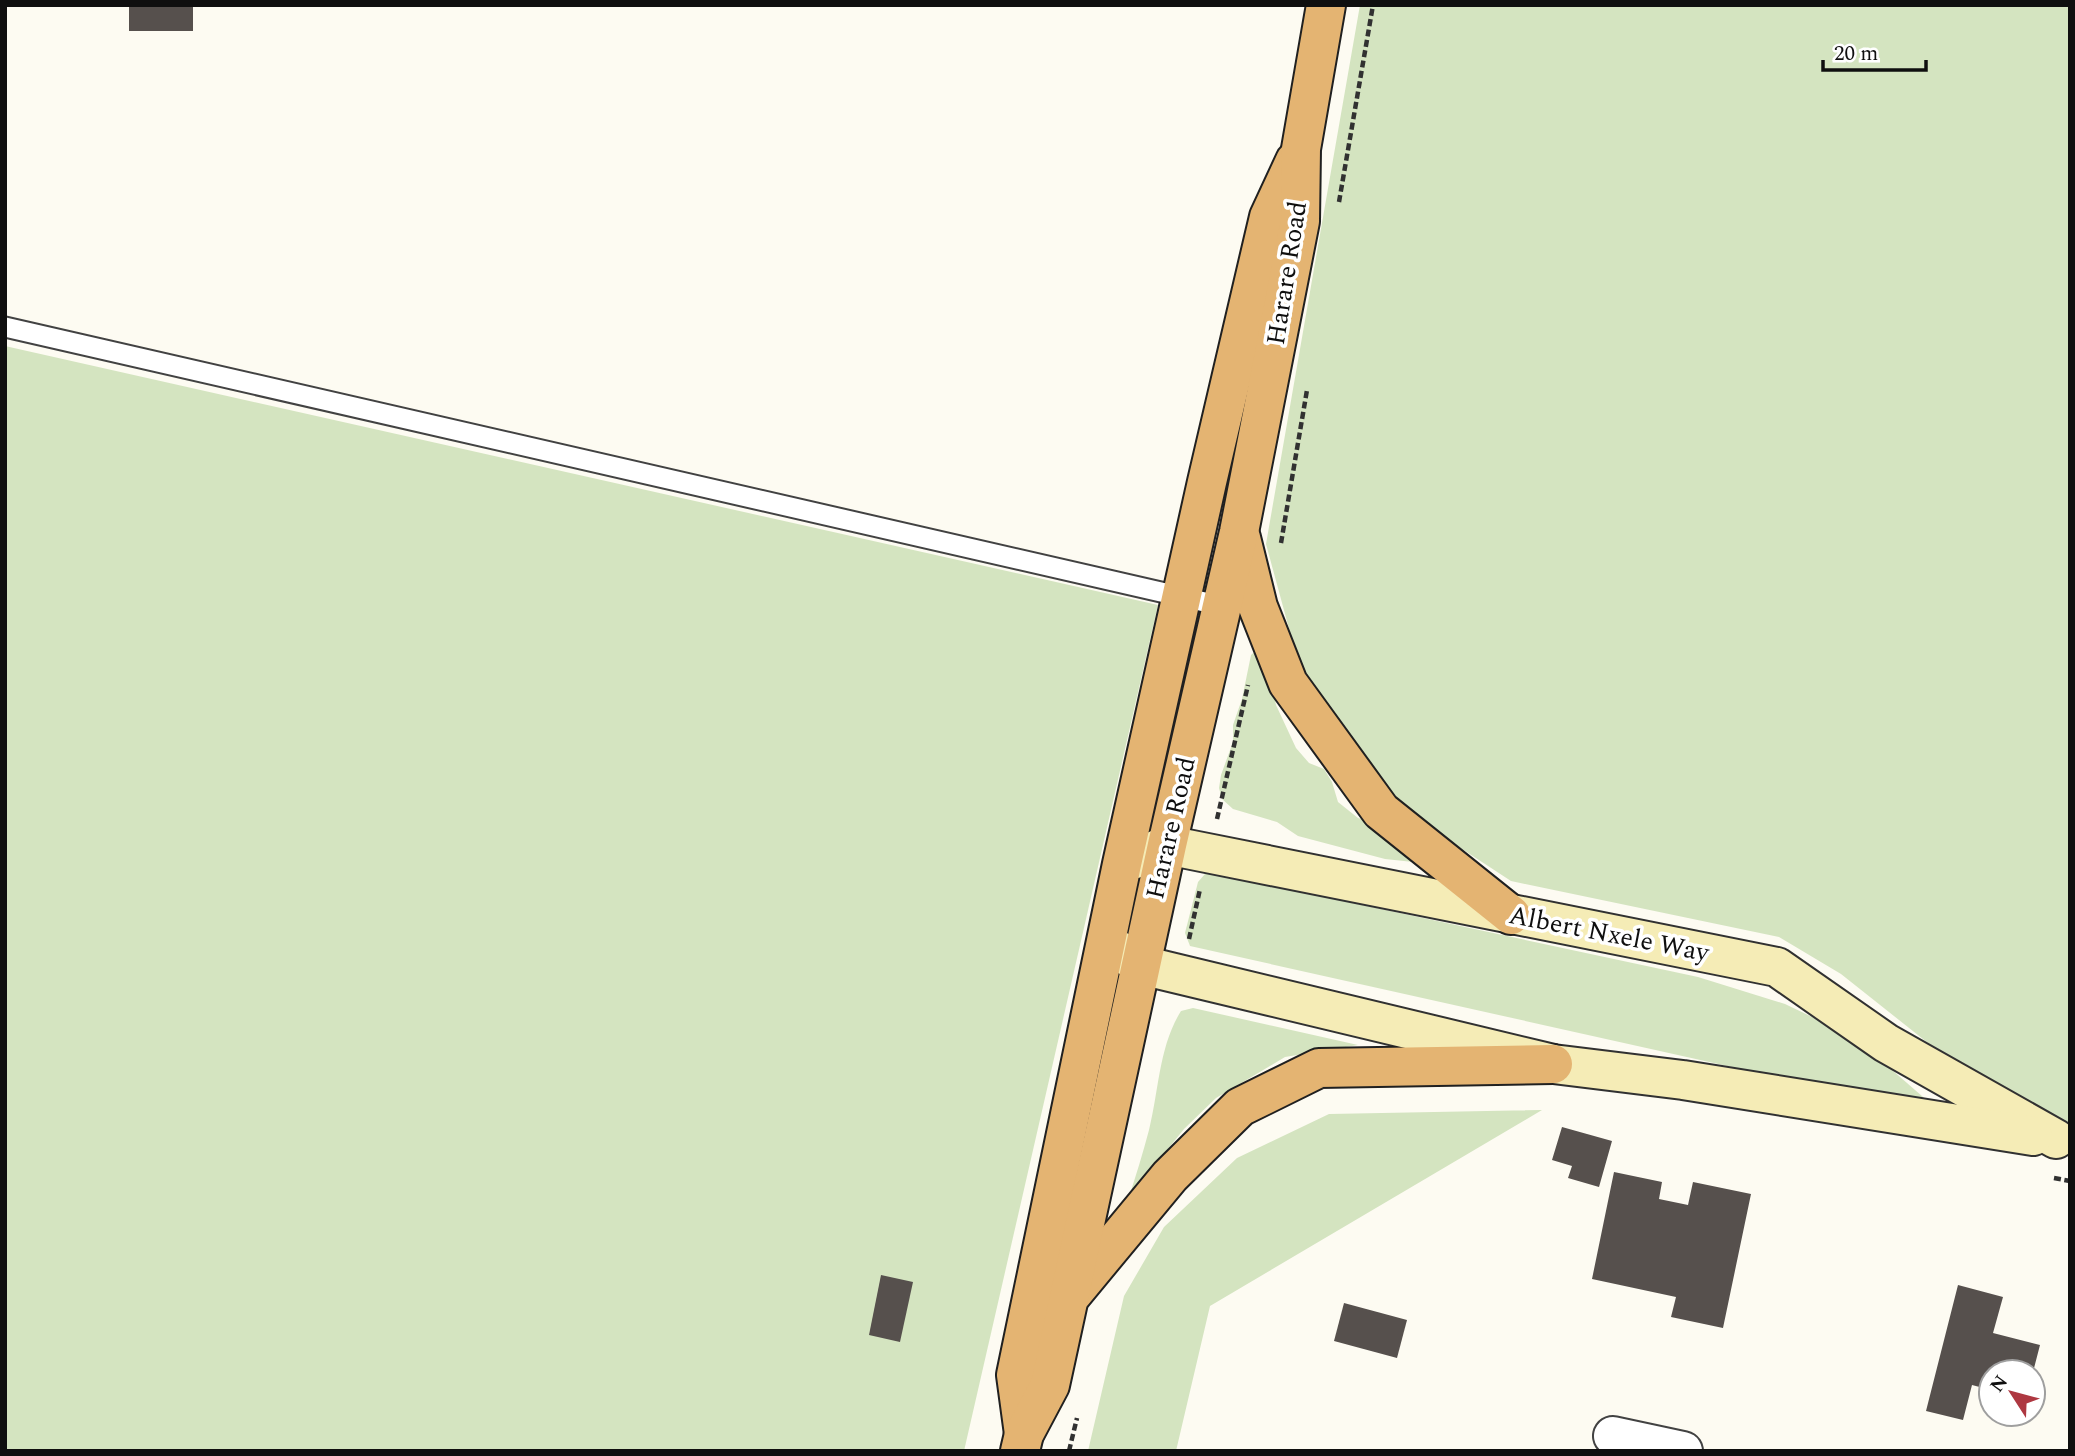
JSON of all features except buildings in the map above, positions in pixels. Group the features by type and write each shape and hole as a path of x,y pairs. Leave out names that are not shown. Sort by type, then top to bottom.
{"highway":[{"path":"1301,149 1326,5"},
{"name":"Harare Road","path":"1022,1442 1049,1384 1070,1296 1167,845 1239,532 1300,221 1301,149"},
{"name":"Harare Road","path":"1022,1442 1016,1375 1122,864 1269,217 1301,149"},
{"path":"1239,532 1258,607 1288,683 1381,811 1511,915"},
{"path":"1070,1296 1170,1176 1240,1107 1297,1079 1320,1069 1553,1064"}],"main road":[{"name":"Albert Nxele Way","path":"1167,845 1777,967 1886,1043 2063,1141"},
{"path":"1122,864 1167,845"},
{"name":"Albert Nxele Way","path":"1106,942 1141,965 1553,1064 1683,1080 2063,1141"}],"street":[{"path":"1612,1436 1684,1451"}],"lane":[{"path":"5,327 1222,606"}],"path":[{"path":"2046,1176 2070,1181"}],"green space":[{"path":"1360,5 2070,5 2070,1123 1928,1043 1841,974 1779,937 1511,881 1404,811 1300,669 1266,544"},
{"path":"5,346 1158,605 964,1451 5,1451"},
{"path":"1260,647 1276,705 1296,748 1309,763 1324,769 1332,782 1338,802 1358,818 1375,823 1413,862 1385,859 1298,836 1277,822 1233,809 1222,799 1219,788 1233,742 1233,725 1242,699 1251,655"},
{"path":"1213,873 1698,977 1785,1004 1854,1037 1930,1103 1915,1108 1190,946 1185,933 1198,882 1205,874"},
{"path":"1193,1008 1358,1045 1285,1057 1216,1098 1184,1129 1129,1197 1149,1130 1168,1039 1181,1011"},
{"path":"1542,1110 1210,1306 1176,1451 1088,1451 1124,1296 1164,1227 1237,1158 1329,1114"}]}
